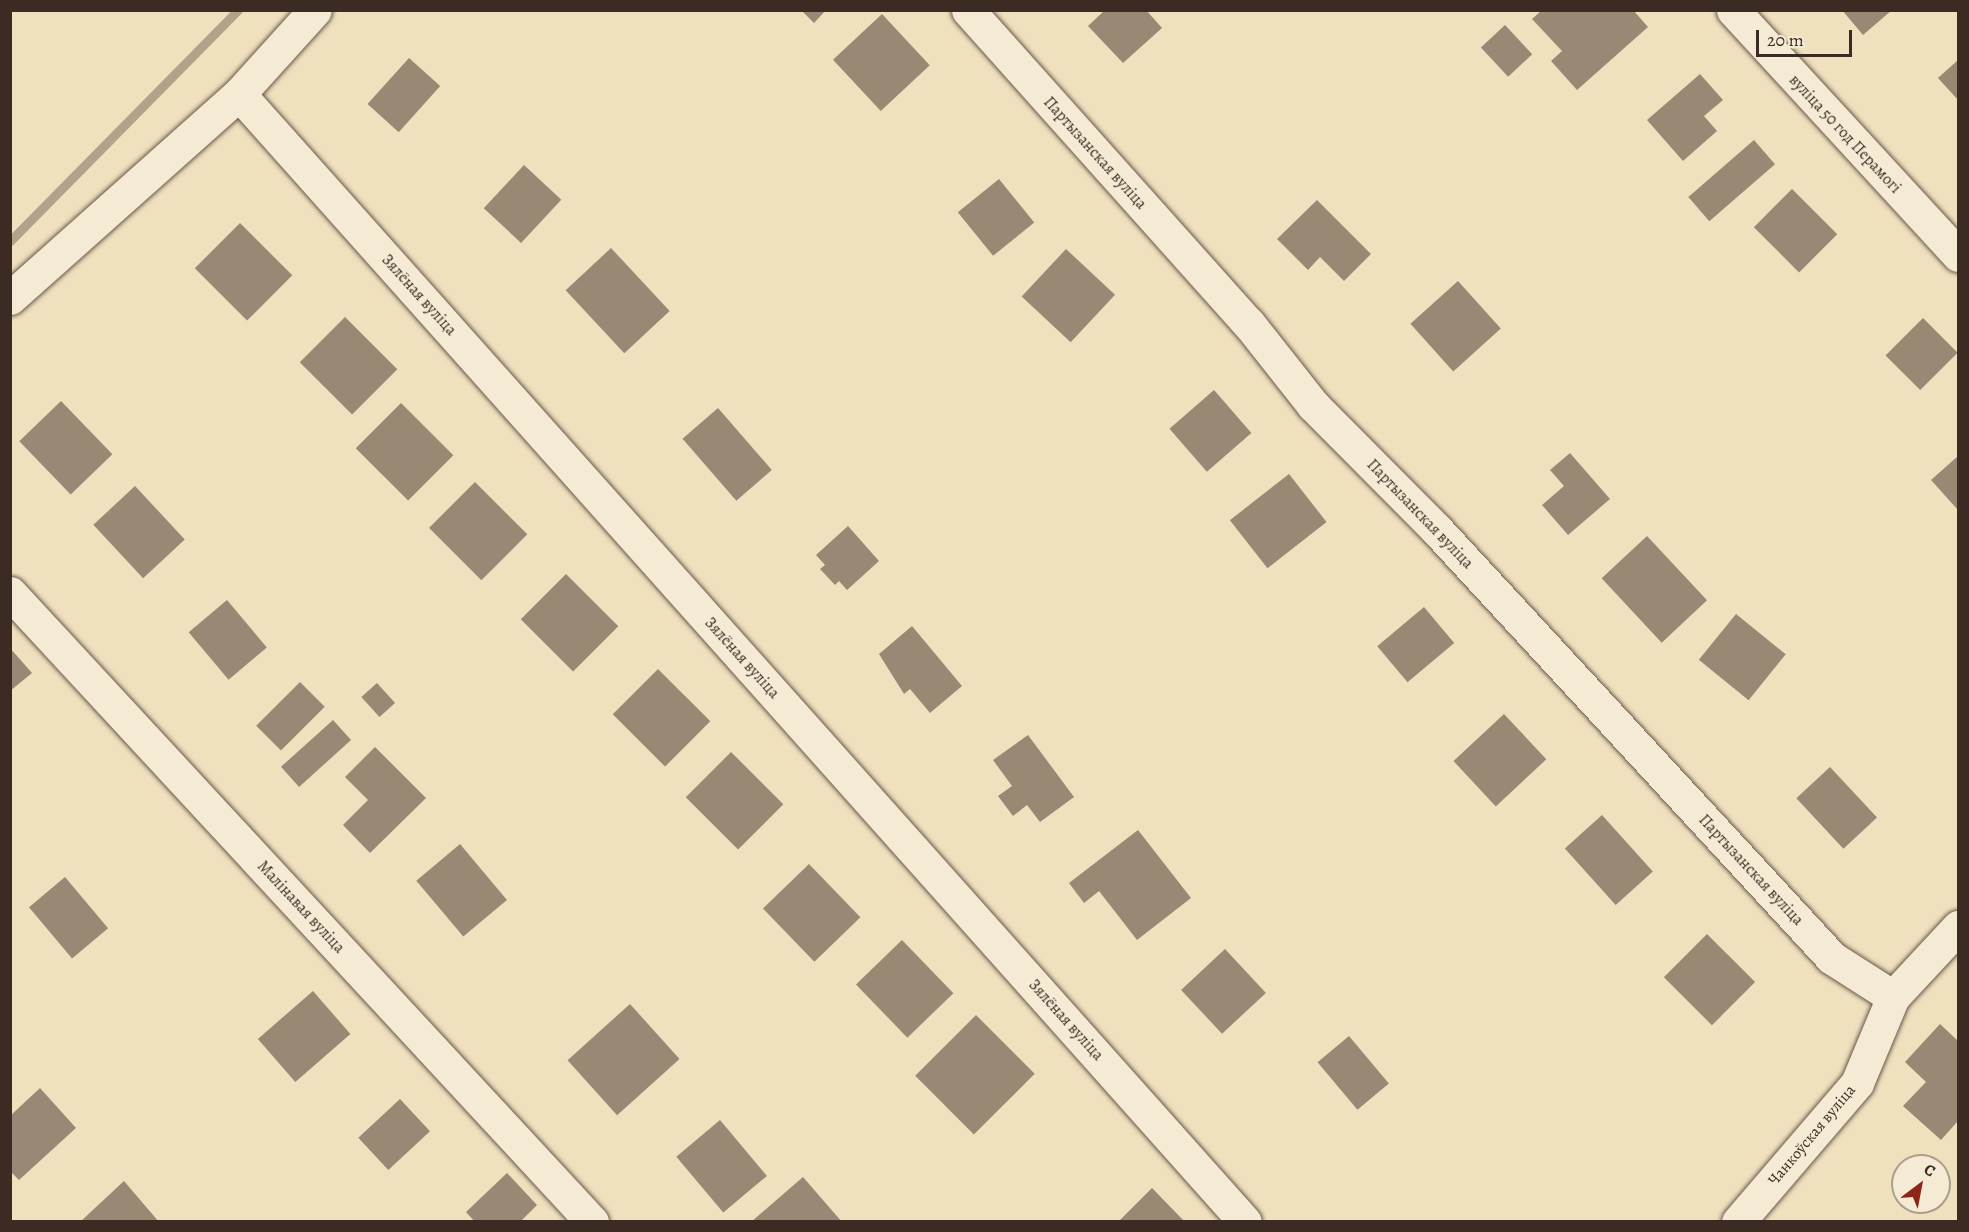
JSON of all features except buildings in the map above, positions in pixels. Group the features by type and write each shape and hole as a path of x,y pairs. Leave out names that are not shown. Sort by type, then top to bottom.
{"street":[{"path":"10,298 239,94 315,10"},
{"name":"Партызанская вуліца","path":"968,10 1249,324 1313,405 1437,530 1832,958 1893,997"},
{"name":"вуліца 50 год Перамогі","path":"1733,10 1959,255"},
{"name":"Зялёная вуліца","path":"239,94 1245,1221"},
{"name":"Малінавая вуліца","path":"10,593 592,1221"},
{"name":"Чанкоўская вуліца","path":"1738,1221 1857,1083 1893,997 1959,927"}],"waterway":[{"path":"10,241 238,10"}]}
